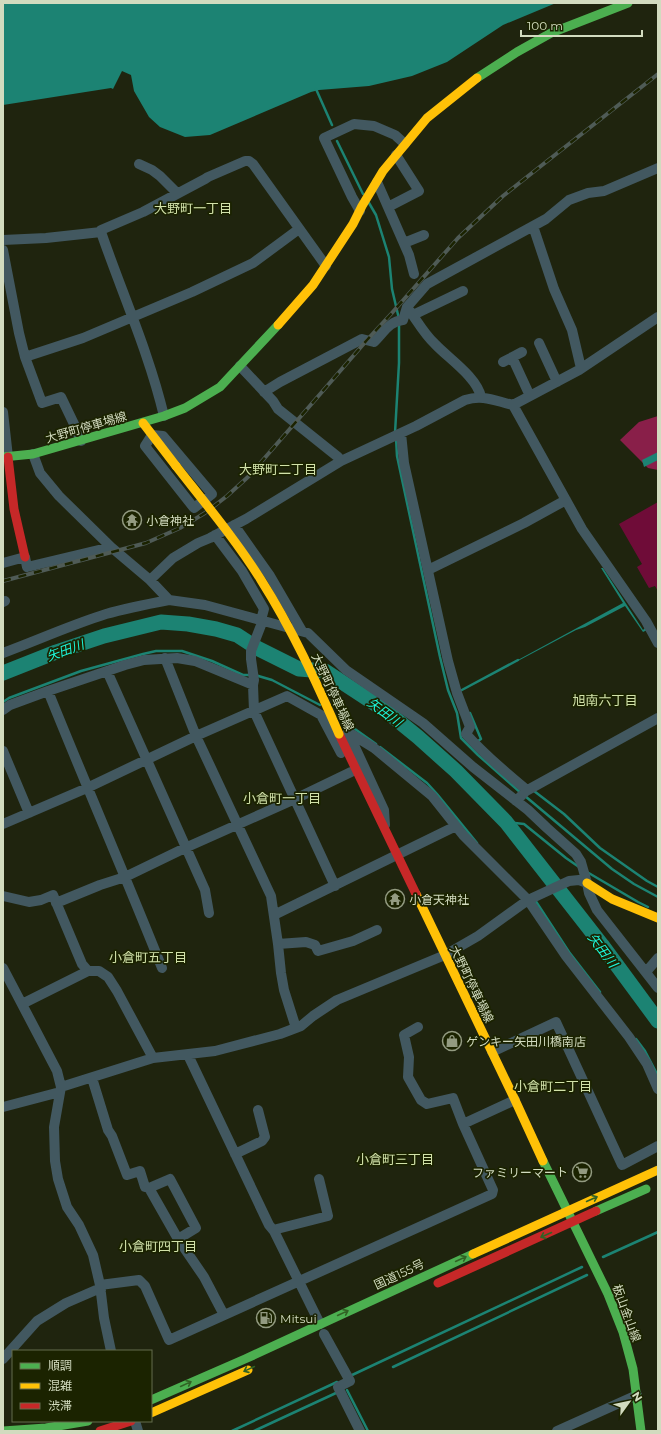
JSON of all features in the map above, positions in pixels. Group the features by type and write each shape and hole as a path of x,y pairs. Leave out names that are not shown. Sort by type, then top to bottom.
{"main road":[{"path":"143,423 185,408 220,387 267,338 313,285 383,171 426,118 474,80 510,56 551,33 628,3"},
{"name":"大野町停車場線","path":"5,457 32,454 143,423 246,556 298,646 567,1211"},
{"path":"5,457 14,509 25,557"},
{"path":"587,883 612,899 658,918"},
{"name":"国道155号","path":"152,1400 245,1359 658,1170"},
{"name":"国道155号","path":"431,1286 651,1187"},
{"name":"板山金山線","path":"567,1211 608,1294 623,1332 633,1369 641,1431"},
{"path":"152,1413 257,1366"},
{"path":"3,1431 36,1430 84,1422"},
{"path":"100,1431 128,1422"}],"street":[{"path":"361,208 352,197 324,138 354,124 374,126 395,135 405,144"},
{"path":"388,207 419,191 402,162 396,155"},
{"path":"3,240 46,238 101,232 101,230 143,212 208,177 244,161 249,161 253,164 326,266"},
{"path":"138,164 152,170 177,193"},
{"path":"264,392 362,339 374,342 386,328 400,320 410,311 427,284 533,226 569,200 588,193 601,192 658,168"},
{"path":"374,185 388,207 404,243 414,274"},
{"path":"533,226 554,289 572,330 582,368"},
{"path":"25,357 66,344 134,317 252,263 299,229"},
{"path":"101,232 116,276 134,317 158,390 164,416"},
{"path":"404,243 424,236"},
{"path":"3,250 25,357 42,403 61,397 81,441"},
{"path":"410,311 463,291"},
{"path":"410,311 434,343 467,375 477,388 481,397"},
{"path":"150,580 173,558 198,543 234,525 341,461 397,435 465,400 481,397 513,405 582,368 658,317"},
{"path":"539,343 557,382"},
{"path":"522,352 508,359 530,396"},
{"path":"240,366 278,409 338,456 341,461"},
{"path":"513,405 582,529 646,621 658,643"},
{"path":"3,412 5,457"},
{"path":"152,435 163,436 212,494 194,508 144,446 152,435"},
{"path":"397,435 453,680 470,727 466,734 500,768 522,795 528,810 576,854 581,862 589,893 597,910 658,988"},
{"path":"32,454 40,472 59,496 111,546 150,580 169,600"},
{"path":"428,570 526,522 566,500"},
{"path":"234,525 270,576 302,631"},
{"path":"215,535 242,570 264,609 251,651 254,680 254,711 335,886"},
{"path":"3,563 25,557 27,567 111,546"},
{"path":"3,653 106,614 169,600 205,605 261,622 302,631 308,633 346,670 423,723 473,767 522,795"},
{"path":"165,658 196,736 271,896 284,990 296,1028"},
{"path":"3,710 10,705 48,691 144,660 177,658 195,661 253,684"},
{"path":"107,672 205,890 209,913"},
{"path":"48,691 162,968"},
{"path":"3,824 87,788 196,736 287,696 321,715 351,772 374,822 385,829"},
{"path":"522,795 658,718"},
{"path":"385,829 384,810 348,732 374,748 432,796 463,835 529,900 566,956 629,1036 647,1064 658,1089"},
{"path":"3,751 29,813"},
{"path":"56,903 100,885 125,877 351,772"},
{"path":"274,915 456,826"},
{"path":"3,1107 61,1090 153,1058 215,1051 280,1034 296,1028 338,1000 445,955 478,936 529,900 569,881 579,880 587,883"},
{"path":"3,896 29,902 41,900 53,895 82,964 88,971"},
{"path":"278,944 306,942 315,945 318,951 353,941 377,930"},
{"path":"646,972 658,958"},
{"path":"3,968 57,1071 61,1090 54,1127 55,1161 58,1179 67,1207 79,1225 93,1255 111,1350"},
{"path":"22,1004 88,971 99,971 108,977 153,1058"},
{"path":"492,1052 556,1022 622,1165 658,1146"},
{"path":"3,1359 37,1321 66,1303 100,1287 139,1280 144,1286 169,1340 492,1194 493,1190 453,1098 427,1104 421,1100 408,1077 409,1057 404,1035 418,1027"},
{"path":"188,1055 269,1225 274,1231 320,1324"},
{"path":"92,1078 108,1130 112,1136 127,1175 140,1171 145,1187 150,1188 178,1239 204,1277 224,1316"},
{"path":"463,1124 515,1100"},
{"path":"235,1154 265,1137 258,1110"},
{"path":"274,1231 278,1228 328,1216 320,1178"},
{"path":"150,1188 170,1179 196,1228 178,1239"},
{"path":"324,1334 350,1381 338,1387 360,1431"},
{"path":"557,1431 637,1395"}],"shaded area":[{"path":"658,416 658,470 648,468 620,440 639,422"},
{"path":"658,502 658,591 655,586 649,588 637,567 642,564 619,524"}],"water":[{"path":"3,3 556,3 503,25 447,62 412,76 369,86 311,92 210,135 185,137 160,127 149,117 134,91 131,75 122,71 113,89 111,88 3,105"},
{"path":"658,452 658,460 644,467 642,460"},
{"path":"601,568 603,568 643,630 645,628 647,630 643,632 625,606 516,662 623,603"}],"waterway":[{"path":"316,89 332,125"},
{"path":"337,141 363,194"},
{"path":"369,203 376,215 389,257 392,289 399,319"},
{"path":"395,433 399,363 399,324"},
{"path":"396,438 397,456 440,657 448,690 457,713 461,738 521,793"},
{"name":"矢田川","path":"3,673 56,652 104,636 161,622 188,624 216,629 237,635 257,648 299,669 325,671 386,711 418,737 456,771 506,822 602,945 658,1021"},
{"path":"3,702 9,698 81,671 156,651 182,651 212,661 243,675 250,675"},
{"path":"460,691 518,660"},
{"path":"255,675 272,680 320,705"},
{"path":"470,713 481,739 478,741"},
{"path":"338,717 376,744"},
{"path":"380,747 427,783 477,843"},
{"path":"534,791 564,814 600,848 658,887"},
{"path":"525,796 612,869 634,884 658,897"},
{"path":"506,822 524,824 579,867"},
{"path":"587,872 648,907"},
{"path":"535,900 569,952 600,992"},
{"path":"636,1039 645,1051 658,1076"},
{"path":"603,1257 658,1232"},
{"path":"350,1376 582,1267"},
{"path":"393,1367 587,1275"},
{"path":"232,1431 337,1382"},
{"path":"347,1390 368,1431"},
{"path":"254,1431 336,1393"}],"railway":[{"path":"3,581 146,543 180,528 205,513 227,496 249,476 458,238 503,196 658,74"}],"traffic: fast":[{"path":"477,78 517,52 551,33 628,3"},
{"path":"3,457 33,454 164,416 185,408 220,387 278,325"},
{"path":"543,1161 608,1294 623,1332 633,1369 641,1431"},
{"path":"596,1211 646,1189"},
{"path":"152,1400 245,1359 473,1254"},
{"path":"3,1431 46,1428 82,1422"}],"traffic: slow":[{"path":"278,325 313,285 353,224 383,171 427,118 477,78"},
{"path":"143,423 176,466"},
{"path":"176,466 220,522 261,580 283,617 303,656 339,734"},
{"path":"587,883 612,899 658,918"},
{"path":"416,894 543,1161"},
{"path":"473,1254 658,1170"},
{"path":"152,1413 248,1370"}],"traffic: jam":[{"path":"8,457 14,509 25,557"},
{"path":"339,734 416,894"},
{"path":"438,1283 596,1211"},
{"path":"100,1431 128,1422"}],"place":[{"name":"小倉神社","path":"132,520"},
{"name":"小倉天神社","path":"395,899"},
{"name":"ゲンキー矢田川橋南店","path":"452,1041"},
{"name":"ファミリーマート","path":"582,1172"},
{"name":"Mitsui","path":"266,1318"}],"district":[{"name":"大野町一丁目","path":"193,208"},
{"name":"大野町二丁目","path":"278,469"},
{"name":"旭南六丁目","path":"605,700"},
{"name":"小倉町一丁目","path":"282,798"},
{"name":"小倉町五丁目","path":"148,957"},
{"name":"小倉町二丁目","path":"553,1086"},
{"name":"小倉町三丁目","path":"395,1159"},
{"name":"小倉町四丁目","path":"158,1246"}]}
